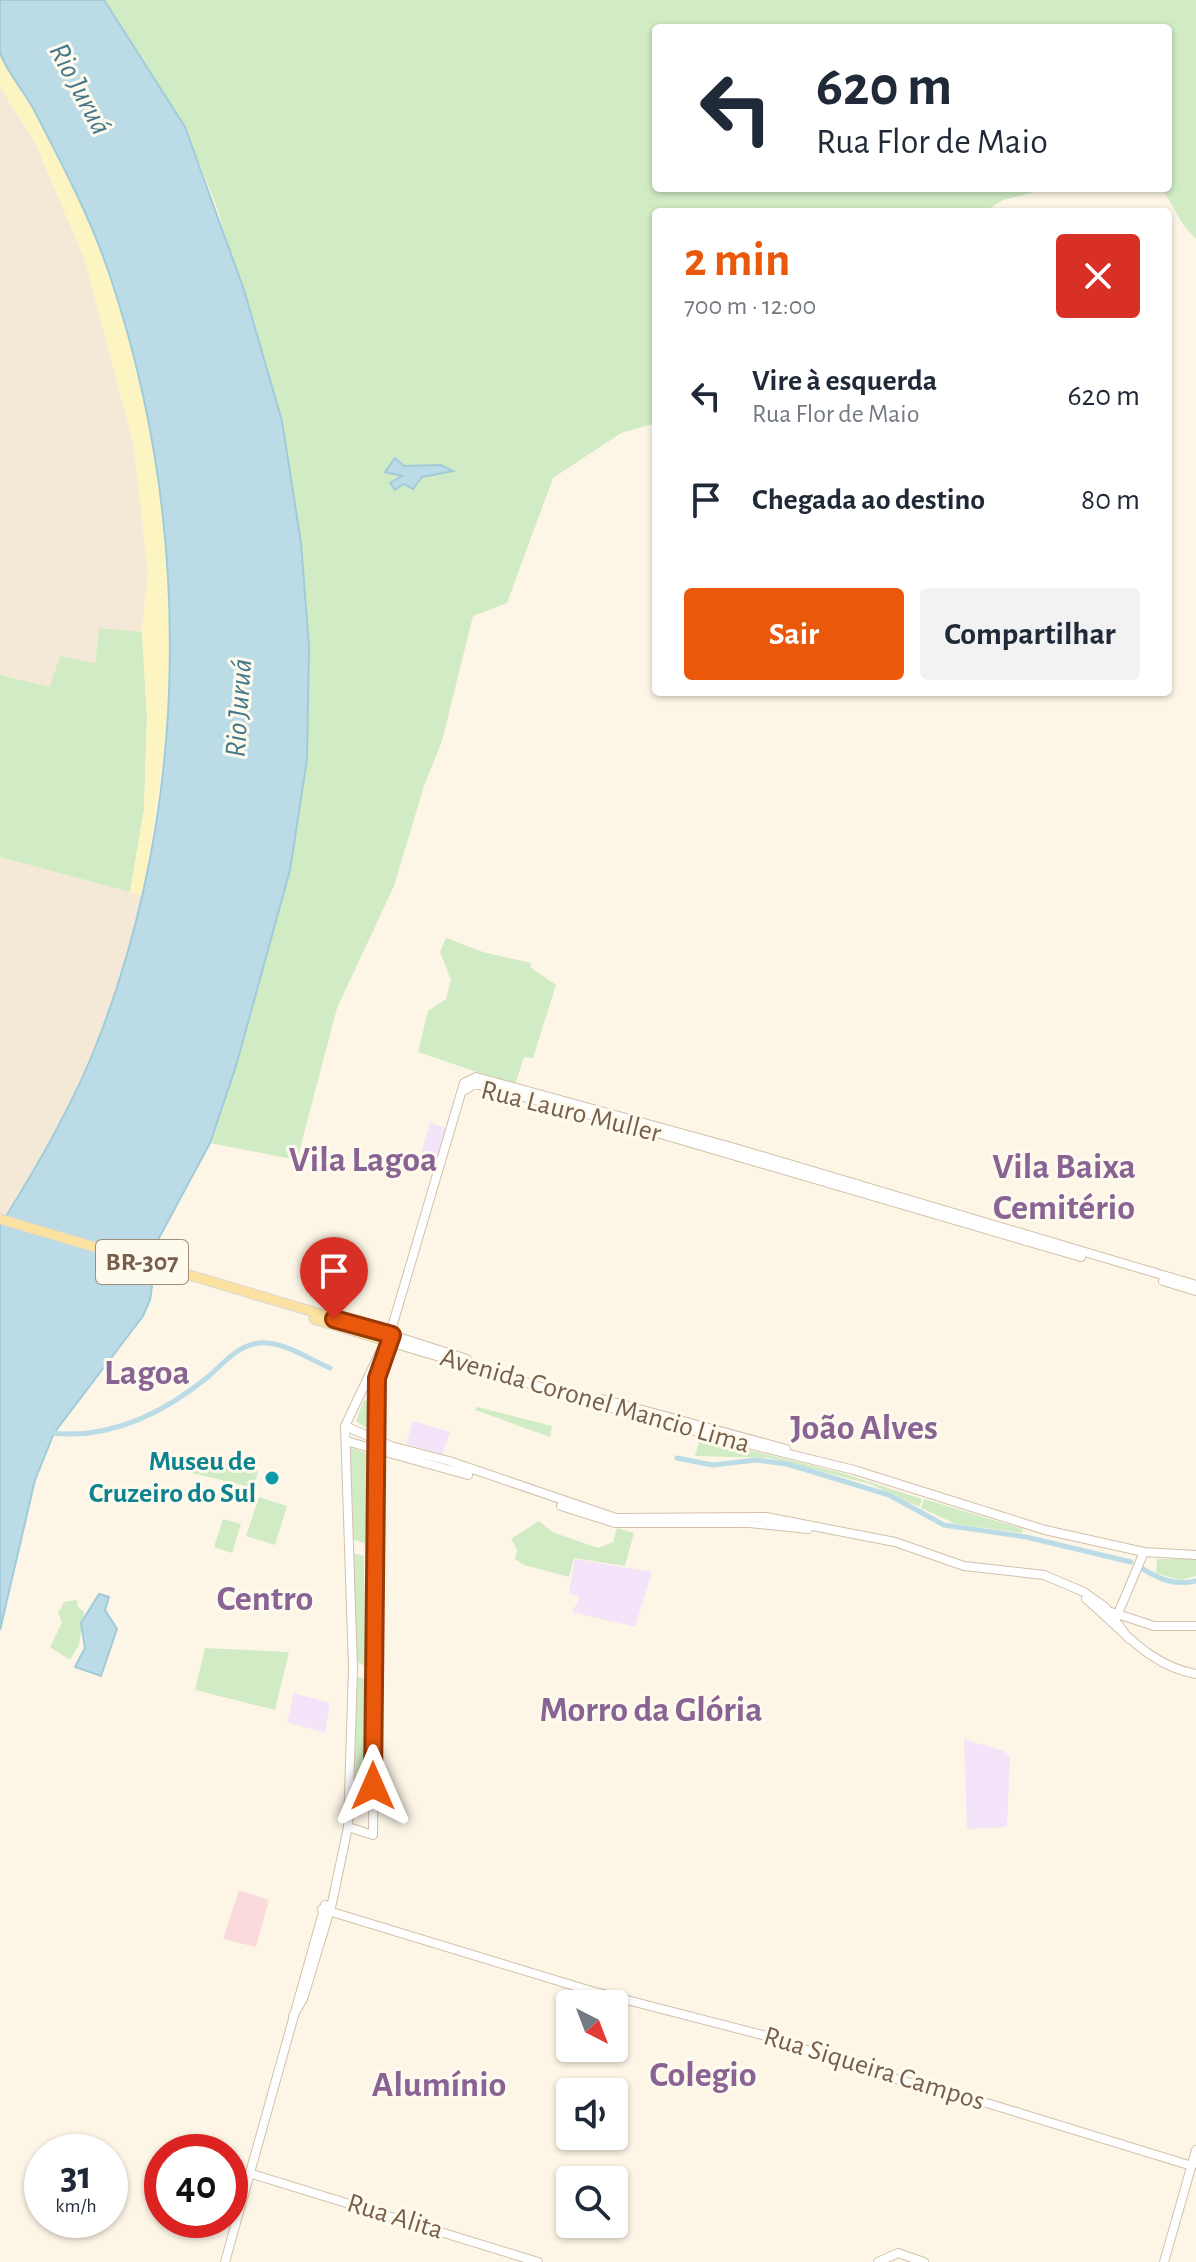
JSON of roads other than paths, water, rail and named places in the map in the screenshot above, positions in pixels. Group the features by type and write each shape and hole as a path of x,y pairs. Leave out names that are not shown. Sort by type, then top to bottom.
{"main road":[{"name":"BR-307","path":"0,1219 288,1309"},
{"name":"BR-307","path":"0,1226 389,1335"}],"street":[{"name":"Rua Lauro Muller","path":"389,1335 464,1083 476,1077 650,1124 881,1195 1196,1285"},
{"name":"Rua Lauro Muller","path":"1148,1273 1196,1291"},
{"path":"348,1827 373,1835 374,1553 379,1445 377,1378 389,1335"},
{"path":"225,2262 252,2174 293,2016 334,1893 348,1827 353,1668 345,1426 389,1335"},
{"name":"Avenida Coronel Mancio Lima","path":"389,1335 565,1389 792,1450 801,1456 1029,1526 1144,1552 1196,1555"},
{"path":"366,1381 377,1378"},
{"path":"366,1381 370,1390 378,1389"},
{"path":"345,1426 379,1445"},
{"path":"346,1441 379,1445 616,1518 716,1520 766,1517 895,1542 964,1566 1044,1575 1079,1590 1114,1616 1129,1639 1161,1663 1196,1674"},
{"path":"1114,1616 1144,1552"},
{"path":"1114,1616 1169,1629 1196,1626"},
{"name":"Rua Siqueira Campos","path":"325,1913 778,2039 857,2070 990,2104 1192,2166"},
{"path":"1164,2262 1196,2150"},
{"name":"Rua Alita","path":"252,2174 538,2262"},
{"path":"879,2261 898,2253 924,2262"}],"water":[{"name":"Rio Juruá","path":"0,0 104,0 185,127 244,290 282,421 301,543 309,646 307,759 290,870 236,1066 210,1143 159,1238 150,1300 143,1316 54,1433 35,1480 0,1630 0,1226 43,1155 81,1081 102,1030 131,939 152,846 165,751 170,656 167,560 156,465 137,371 111,279 85,213 33,108 2,58"},
{"path":"395,458 404,466 441,465 453,471 422,477 413,489 404,484 395,490 390,483 402,476 385,472"},
{"path":"99,1594 109,1597 105,1610 117,1629 101,1676 75,1667 85,1648 81,1623"}],"waterway":[{"path":"50,1433 94,1432 135,1421 174,1402 249,1345 267,1343 283,1346 330,1368"},
{"path":"677,1458 713,1465 756,1460 787,1464 889,1495 944,1525 1026,1537 1131,1562"},
{"path":"1141,1568 1167,1580 1181,1583 1196,1581"}],"place":[{"name":"Museu de Cruzeiro do Sul","path":"272,1478"}],"district":[{"name":"Vila Lagoa","path":"363,1160"},
{"name":"Vila Baixa Cemitério","path":"1064,1188"},
{"name":"Lagoa","path":"147,1373"},
{"name":"João Alves","path":"864,1428"},
{"name":"Centro","path":"265,1599"},
{"name":"Morro da Glória","path":"651,1710"},
{"name":"Colegio","path":"703,2075"},
{"name":"Alumínio","path":"439,2085"}]}
